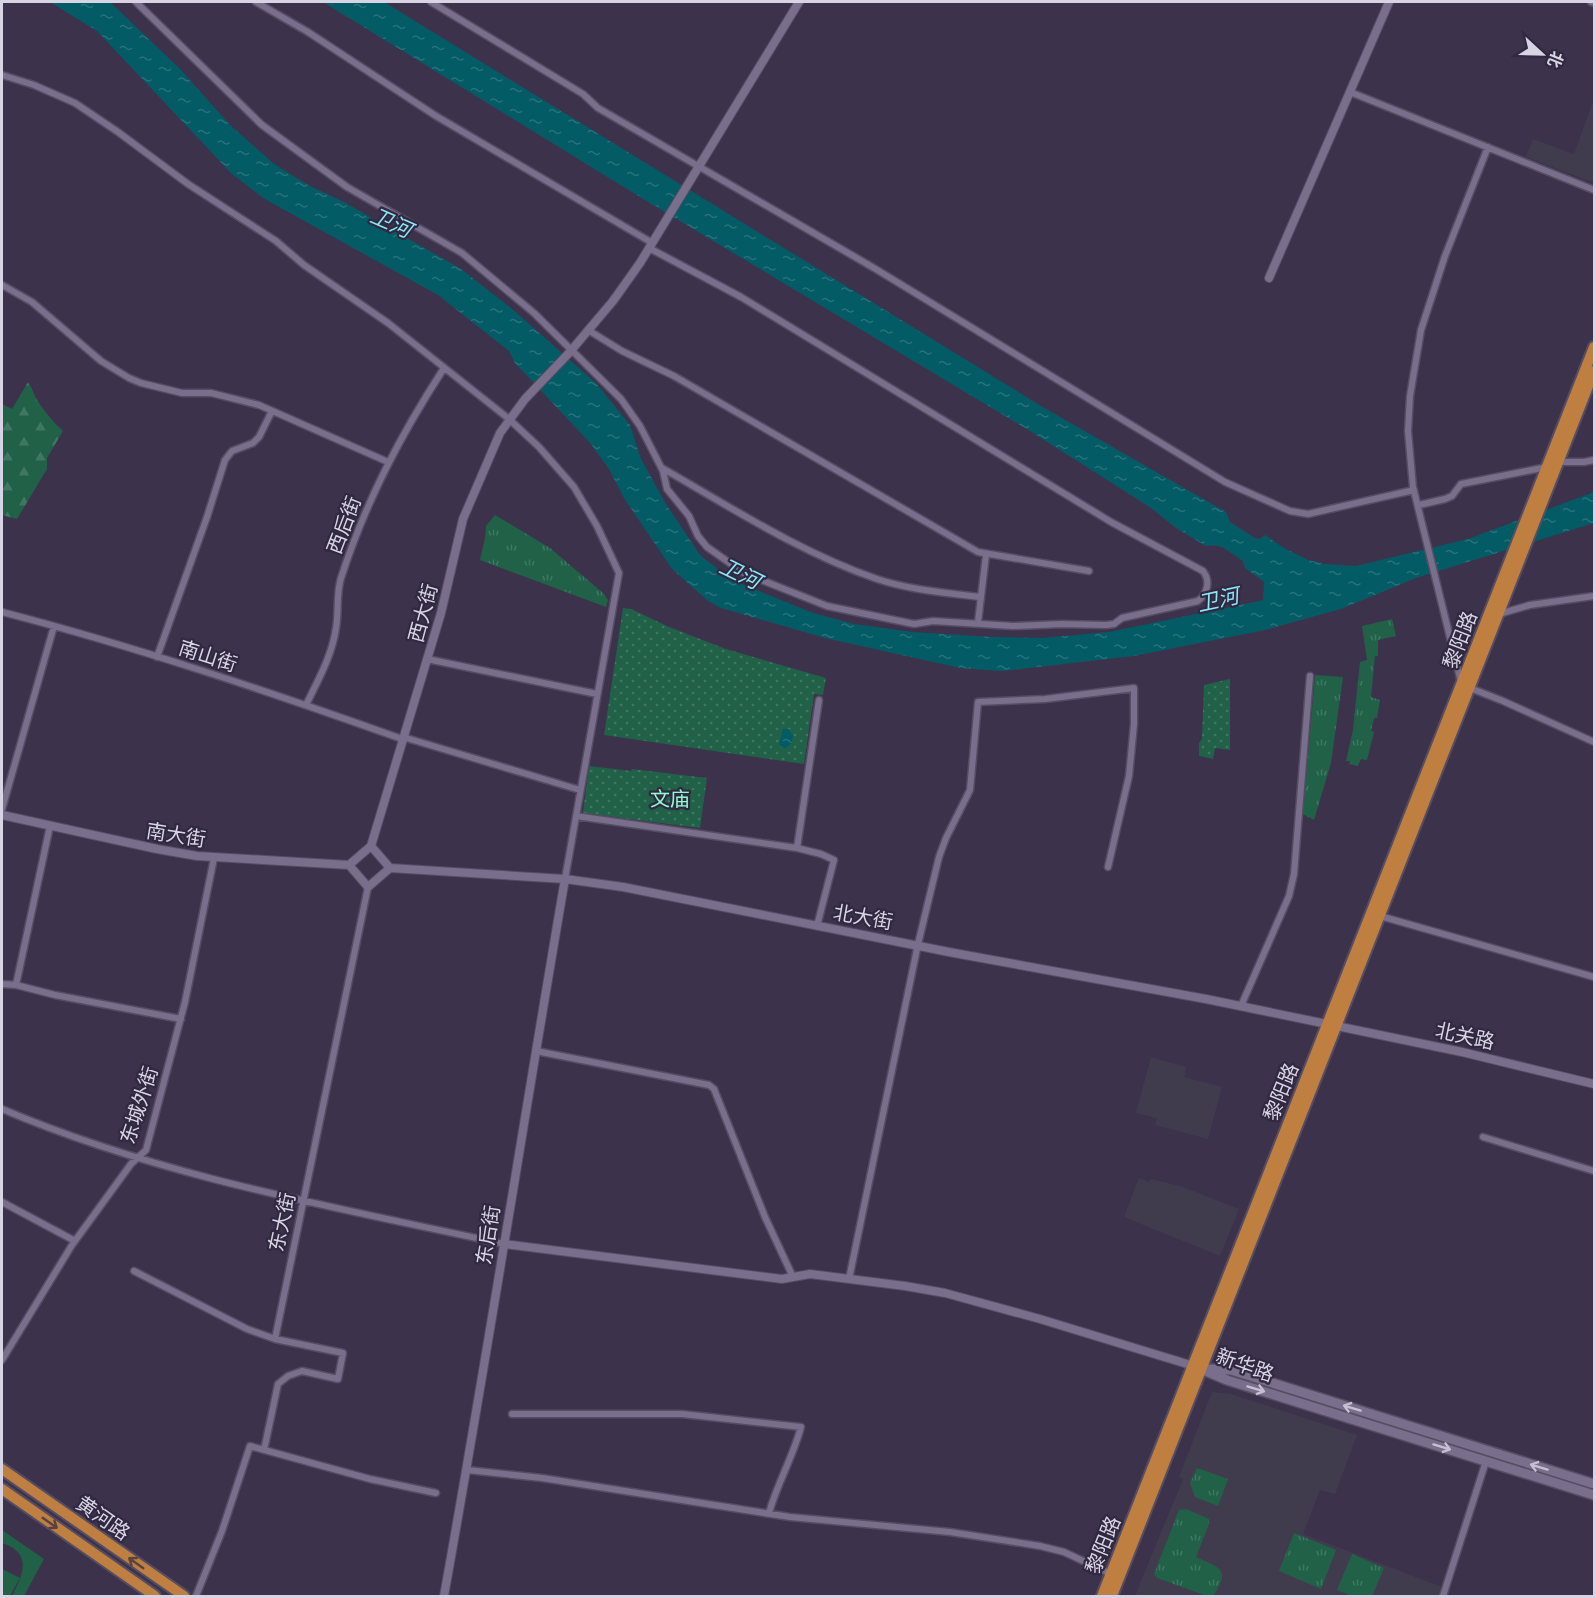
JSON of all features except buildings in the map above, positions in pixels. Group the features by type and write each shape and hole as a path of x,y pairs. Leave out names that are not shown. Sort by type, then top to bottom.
{"main road":[{"path":"1549,470 1594,347"},
{"path":"1549,470 1558,462 1594,370"},
{"name":"黎阳路","path":"1102,1596 1197,1367 1498,606 1549,470"},
{"name":"黎阳路","path":"1332,1025 1380,916 1466,686"},
{"name":"黎阳路","path":"1112,1596 1197,1367"},
{"name":"新华路","path":"1197,1367 1227,1380 1594,1494"},
{"name":"新华路","path":"1197,1367 1231,1370 1594,1484"},
{"name":"黄河路","path":"2,1469 184,1596"},
{"name":"黄河路","path":"2,1489 153,1596"}],"street":[{"path":"136,2 262,125 347,187 462,253 534,313 621,399 640,426 661,468 667,489 689,516 703,542 744,573 827,606 914,624 933,621 978,622 1013,626 1114,624 1122,618 1198,601 1203,597 1208,586 1203,570 1111,522 741,297 649,245 436,116 308,32 256,2"},
{"path":"431,2 583,94 598,108 874,268 1225,482 1290,511 1308,514 1414,490"},
{"name":"西大街","path":"371,846 441,613 463,519 500,433 526,398 571,351 613,301 658,233 799,2"},
{"path":"1269,278 1389,2"},
{"path":"2,75 34,85 75,103 188,184 276,241 304,265 387,323 509,419 539,447 574,487 619,573 565,879"},
{"path":"1350,92 1594,190"},
{"path":"1488,147 1445,256 1421,330 1410,396 1408,431 1414,490 1466,686 1594,742"},
{"path":"2,285 32,302 101,361 129,378 182,393 211,393 249,402 388,462"},
{"path":"588,330 622,351 674,376 899,508 986,555 1089,571"},
{"name":"西后街","path":"306,705 325,667 331,649 336,629 340,581 359,527 408,423 444,368"},
{"path":"157,657 225,460 232,451 253,443 265,428 272,411"},
{"path":"1558,462 1594,460"},
{"path":"661,468 777,533 851,569 898,584 981,597"},
{"path":"1419,505 1446,499 1452,496 1461,484 1549,470"},
{"path":"978,622 986,555"},
{"path":"1498,606 1530,605 1594,596"},
{"name":"南山街","path":"2,612 157,657 403,738 580,790"},
{"path":"2,809 54,626"},
{"path":"427,659 597,694"},
{"path":"1241,1006 1288,896 1294,874 1310,676"},
{"path":"849,1279 918,944 939,857 970,790 978,702 1045,699 1134,688 1134,724 1129,776 1108,867"},
{"path":"797,848 819,700"},
{"name":"南大街","path":"2,815 157,849 214,858 349,865"},
{"path":"576,816 797,848 821,854 834,860 817,926"},
{"path":"16,985 50,826"},
{"path":"371,846 390,868 368,887 349,865 371,846"},
{"name":"东城外街","path":"2,1360 75,1241 131,1164 146,1150 181,1019 214,858"},
{"name":"北大街","path":"390,868 565,879 622,887 1332,1025"},
{"name":"东后街","path":"444,1596 565,879"},
{"name":"东大街","path":"275,1339 368,887"},
{"path":"1380,916 1594,977"},
{"path":"2,984 181,1019"},
{"name":"北关路","path":"1332,1025 1594,1081"},
{"path":"536,1051 709,1085 714,1089 765,1217 793,1276"},
{"path":"2,1109 138,1158 226,1184 303,1201 504,1244 782,1279 810,1274 905,1286 966,1298 1040,1318 1197,1367"},
{"path":"1483,1137 1594,1171"},
{"path":"2,1202 75,1241"},
{"path":"134,1270 247,1329 275,1339 343,1353 338,1379 302,1371 288,1376 278,1384 264,1450"},
{"path":"512,1414 682,1414 801,1427 769,1513"},
{"path":"196,1596 222,1531 250,1446 370,1479 436,1493"},
{"path":"1443,1596 1486,1461"},
{"path":"467,1470 542,1478 769,1513 864,1525 950,1532 1054,1548 1111,1574"}],"shaded area":[{"path":"1594,99 1594,183 1526,157 1533,139 1574,154"},
{"path":"1151,1057 1186,1067 1184,1077 1222,1087 1208,1139 1155,1125 1157,1118 1136,1113"},
{"path":"1139,1178 1149,1182 1151,1179 1183,1187 1239,1209 1220,1256 1124,1217"},
{"path":"1212,1392 1231,1394 1357,1435 1335,1494 1320,1490 1303,1534 1442,1587 1439,1596 1135,1596 1183,1479 1179,1477"}],"green space":[{"path":"28,382 37,400 63,431 47,458 47,469 17,519 2,515 2,404 12,409"},
{"path":"495,515 550,548 603,593 608,600 606,607 480,560 486,526"},
{"path":"623,608 631,609 669,627 726,649 826,678 823,695 814,694 804,764 604,735"},
{"path":"1392,619 1396,636 1378,640 1378,656 1375,656 1371,697 1380,700 1377,718 1374,718 1371,731 1374,732 1367,760 1361,759 1358,766 1349,764 1350,761 1346,761 1353,730 1360,662 1367,660 1362,626"},
{"path":"1315,675 1343,677 1331,763 1314,820 1303,814"},
{"path":"1230,679 1230,750 1215,748 1213,759 1199,756 1204,685"},
{"name":"文庙","path":"589,766 707,778 700,828 583,813"},
{"path":"1197,1468 1228,1479 1218,1506 1195,1497 1190,1483"},
{"path":"1186,1509 1209,1519 1196,1557 1220,1570 1221,1580 1213,1596 1207,1596 1157,1578 1154,1574 1179,1510"},
{"path":"2,1530 44,1559 24,1596 12,1596 23,1565 18,1553 12,1547 2,1543"},
{"path":"1294,1533 1336,1550 1321,1589 1279,1571"},
{"path":"1352,1554 1384,1568 1372,1596 1352,1596 1337,1590"},
{"path":"2,1569 20,1578 10,1596 2,1596"}],"water":[{"path":"50,2 110,2 179,68 230,125 274,164 461,269 511,308 596,383 630,425 641,459 666,504 700,555 732,580 813,613 854,624 912,632 1042,638 1109,632 1263,600 1264,582 1245,568 1243,561 1224,548 1214,545 1206,546 1176,528 1151,508 1030,431 640,197 323,2 384,2 1041,406 1226,512 1230,522 1255,538 1259,539 1265,535 1308,560 1325,564 1356,566 1468,539 1594,492 1594,523 1416,578 1341,609 1265,630 1134,656 1002,671 960,668 825,638 721,608 708,601 672,569 591,444 515,363 509,351 438,295 263,198 231,173 97,31"},
{"path":"783,729 789,729 793,736 791,744 784,749 779,744"}],"water label":[{"name":"卫河","path":"391,223"},
{"name":"卫河","path":"740,574"},
{"name":"卫河","path":"1218,600"}]}
